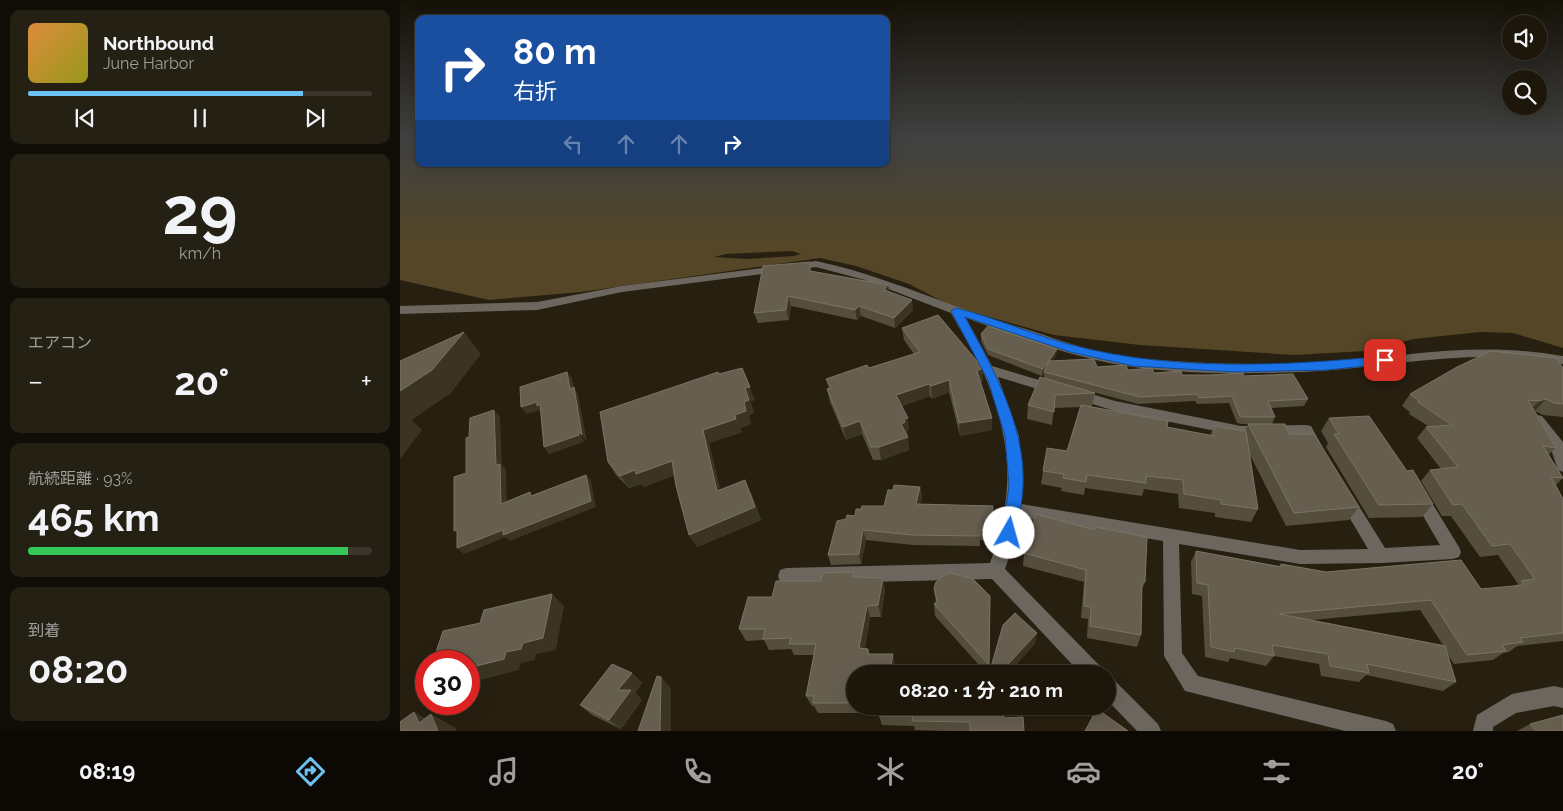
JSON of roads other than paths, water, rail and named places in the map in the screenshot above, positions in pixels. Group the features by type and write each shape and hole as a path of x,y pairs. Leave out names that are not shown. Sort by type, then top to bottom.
{"street":[{"path":"400,310 537,306 622,289 688,279 816,264 837,268 882,282 956,311 1074,349 1133,362 1234,368 1327,366 1479,351 1535,354 1563,360"},
{"path":"956,311 993,380 1012,436 1016,486 1009,533 996,571"},
{"path":"986,369 1115,406 1241,431 1306,430 1326,464"},
{"path":"1535,418 1556,444 1563,466"},
{"path":"1012,509 1300,557 1382,556 1452,552 1409,479"},
{"path":"1341,489 1382,556"},
{"path":"1170,535 1173,656 1192,684 1386,731"},
{"path":"786,576 996,571 1085,665"},
{"path":"1116,696 1151,731"},
{"path":"1483,731 1484,722 1512,704 1554,696 1563,698"}]}
